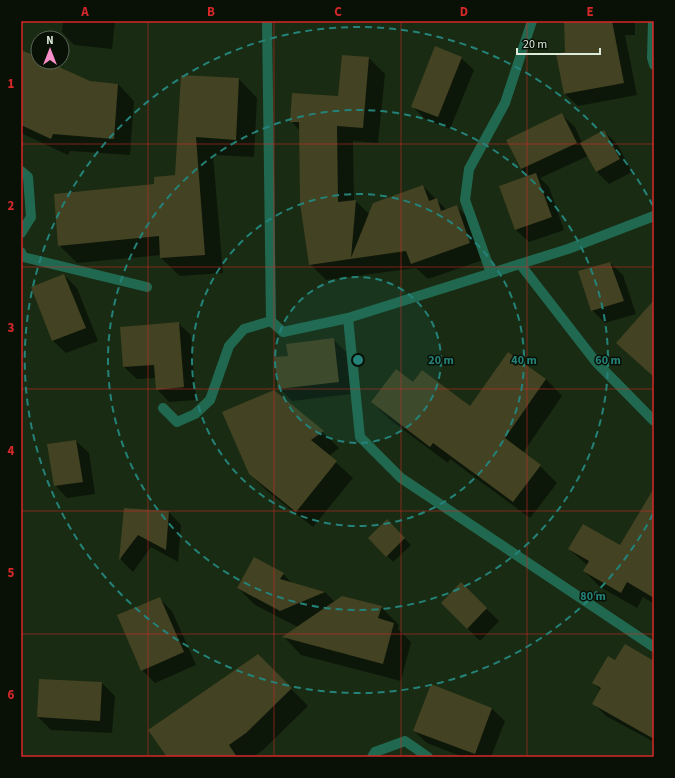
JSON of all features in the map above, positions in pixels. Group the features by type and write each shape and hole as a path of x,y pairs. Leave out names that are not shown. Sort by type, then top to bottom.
{"street":[{"path":"266,21 271,321 283,332 348,318 568,249 654,216"},
{"path":"491,273 465,200 469,169 505,103 532,21"},
{"path":"653,21 652,58 654,66"},
{"path":"21,170 28,177 31,218 21,233"},
{"path":"21,252 23,257 147,286"},
{"path":"520,264 596,362 654,421"},
{"path":"348,318 360,438 401,478 654,647"},
{"path":"163,408 178,422 195,414 210,400 229,346 244,329 271,321"},
{"path":"372,757 375,752 405,741 428,757"}],"building":[{"path":"564,21 612,21 624,83 564,94 556,54 565,52"},
{"path":"435,46 462,57 438,117 411,107"},
{"path":"21,50 30,54 30,70 66,70 90,81 118,84 114,139 53,134 51,139 21,125"},
{"path":"342,55 369,57 363,128 337,126 338,202 356,200 351,258 373,203 423,185 429,201 437,198 441,211 457,205 470,243 411,264 406,251 309,265 300,203 299,122 290,122 292,93 338,96"},
{"path":"181,75 239,78 236,140 196,137 205,255 160,258 159,236 58,246 54,194 154,184 154,177 175,175"},
{"path":"562,113 577,143 521,169 506,140"},
{"path":"604,130 620,159 596,172 580,143"},
{"path":"536,173 552,217 515,230 499,186"},
{"path":"610,262 624,301 591,311 578,271"},
{"path":"64,274 86,328 52,341 31,287"},
{"path":"654,300 654,377 616,343"},
{"path":"179,322 184,387 156,390 154,365 123,367 120,327"},
{"path":"334,338 339,382 278,389 274,357 288,356 286,344"},
{"path":"508,352 546,379 505,438 541,465 513,502 433,443 430,447 371,402 396,369 413,382 422,370 470,406"},
{"path":"274,390 324,431 311,440 337,461 296,512 249,474 222,412"},
{"path":"76,440 83,482 54,486 47,444"},
{"path":"654,488 654,598 627,582 621,593 583,571 589,561 568,549 583,524 620,545"},
{"path":"124,508 169,511 166,550 138,535 119,560"},
{"path":"387,519 405,538 386,557 368,538"},
{"path":"254,557 284,573 280,579 325,592 280,611 237,588"},
{"path":"461,582 487,608 467,629 441,603"},
{"path":"342,596 382,606 378,618 394,623 383,664 282,637"},
{"path":"160,597 184,652 141,671 117,615"},
{"path":"625,644 654,661 654,739 592,704 601,688 592,683 608,656 615,660"},
{"path":"258,654 292,688 246,733 229,745 237,757 167,757 148,730"},
{"path":"39,679 102,682 100,721 37,717"},
{"path":"431,684 492,708 475,754 413,731"}]}
